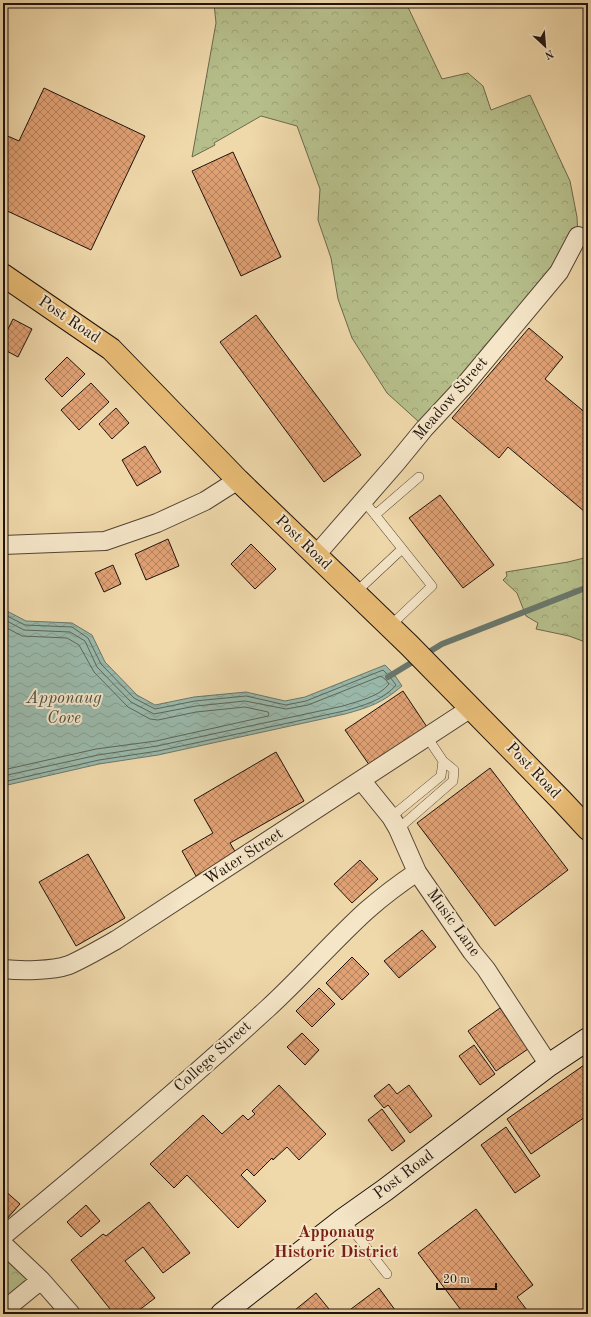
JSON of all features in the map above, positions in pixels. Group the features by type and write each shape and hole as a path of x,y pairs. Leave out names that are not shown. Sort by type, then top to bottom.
{"main road":[{"name":"Post Road","path":"3,275 111,349 238,480 434,670 588,829"},
{"name":"Post Road","path":"222,1314 344,1219 385,1190 549,1064 588,1039"}],"street":[{"name":"Meadow Street","path":"316,555 369,508 424,428 463,387 559,272 583,236"},
{"path":"3,544 105,541 158,523 204,501 238,480"},
{"name":"Water Street","path":"3,969 27,970 68,965 109,944 471,708"},
{"name":"Music Lane","path":"361,780 395,823 417,872 472,952 486,969 549,1064"},
{"name":"College Street","path":"3,1236 215,1057 275,1002 366,910 417,872"},
{"path":"3,1244 41,1280 71,1314"},
{"path":"3,1311 41,1280"}],"lane":[{"path":"390,626 432,586 369,508 419,477"},
{"path":"355,593 402,549"},
{"path":"395,823 452,781 454,770 443,761 427,737"},
{"path":"395,823 441,776 443,761"},
{"path":"344,1219 387,1274"}],"green space":[{"path":"214,3 406,3 442,79 468,73 483,86 491,110 530,95 570,181 577,217 578,238 566,269 419,422 387,393 352,338 338,299 331,258 318,220 320,189 297,126 261,116 214,143 215,145 192,157 216,23"},
{"path":"588,557 588,643 569,636 536,629 538,623 526,616 517,593 503,580 507,576 506,572 568,562"},
{"path":"3,1246 33,1278 3,1300"}],"water":[{"name":"Apponaug Cove","path":"3,609 26,621 72,623 92,635 105,662 137,695 155,705 194,697 246,692 285,701 305,697 385,665 394,674 402,686 388,697 375,704 345,714 158,755 99,764 3,786"}],"building":[{"path":"44,88 145,136 91,250 3,209 3,134 19,141"},
{"path":"233,152 281,257 241,276 192,171"},
{"path":"256,315 361,455 324,482 220,342"},
{"path":"13,319 32,329 18,357 3,349 3,339"},
{"path":"529,328 563,357 545,379 588,415 588,508 585,512 508,447 499,458 452,418"},
{"path":"67,357 85,374 62,397 45,379"},
{"path":"91,383 109,402 79,430 61,410"},
{"path":"116,408 129,423 112,439 99,424"},
{"path":"145,446 161,472 137,486 122,460"},
{"path":"440,495 494,565 463,588 409,518"},
{"path":"168,539 179,566 146,580 135,554"},
{"path":"251,544 276,569 255,589 231,564"},
{"path":"113,565 121,584 104,592 95,573"},
{"path":"403,691 427,727 370,766 345,730"},
{"path":"276,752 304,801 230,843 236,853 196,876 182,851 213,833 194,800"},
{"path":"490,768 568,870 495,926 417,823"},
{"path":"88,854 125,918 76,946 39,882"},
{"path":"360,860 378,879 352,903 334,884"},
{"path":"422,930 436,947 399,978 384,961"},
{"path":"352,957 369,974 342,1000 326,983"},
{"path":"319,988 335,1004 312,1027 296,1011"},
{"path":"500,1008 528,1049 496,1071 468,1031"},
{"path":"302,1033 319,1050 305,1065 287,1047"},
{"path":"474,1045 495,1074 480,1085 459,1056"},
{"path":"587,1063 588,1115 531,1154 507,1119"},
{"path":"389,1084 397,1094 409,1085 432,1116 410,1133 388,1105 384,1108 374,1096"},
{"path":"279,1085 326,1134 299,1160 287,1147 273,1160 272,1158 254,1176 247,1169 241,1175 266,1201 238,1228 187,1175 174,1188 150,1164 203,1115 222,1134 243,1115 248,1120 255,1114 252,1111"},
{"path":"382,1109 405,1141 392,1151 368,1120"},
{"path":"506,1127 540,1176 515,1193 481,1145"},
{"path":"3,1189 20,1204 6,1220 3,1218"},
{"path":"149,1202 190,1253 163,1273 143,1247 125,1261 155,1298 134,1314 114,1314 71,1260 103,1234 106,1236"},
{"path":"86,1205 100,1221 81,1237 67,1222"},
{"path":"476,1209 533,1285 517,1297 530,1314 464,1314 418,1253"},
{"path":"379,1288 398,1314 354,1314 351,1309"},
{"path":"316,1293 333,1314 290,1314"}],"waterway":[{"path":"388,677 442,644 588,587"}],"district":[{"name":"Apponaug Historic District","path":"336,1242"}]}
